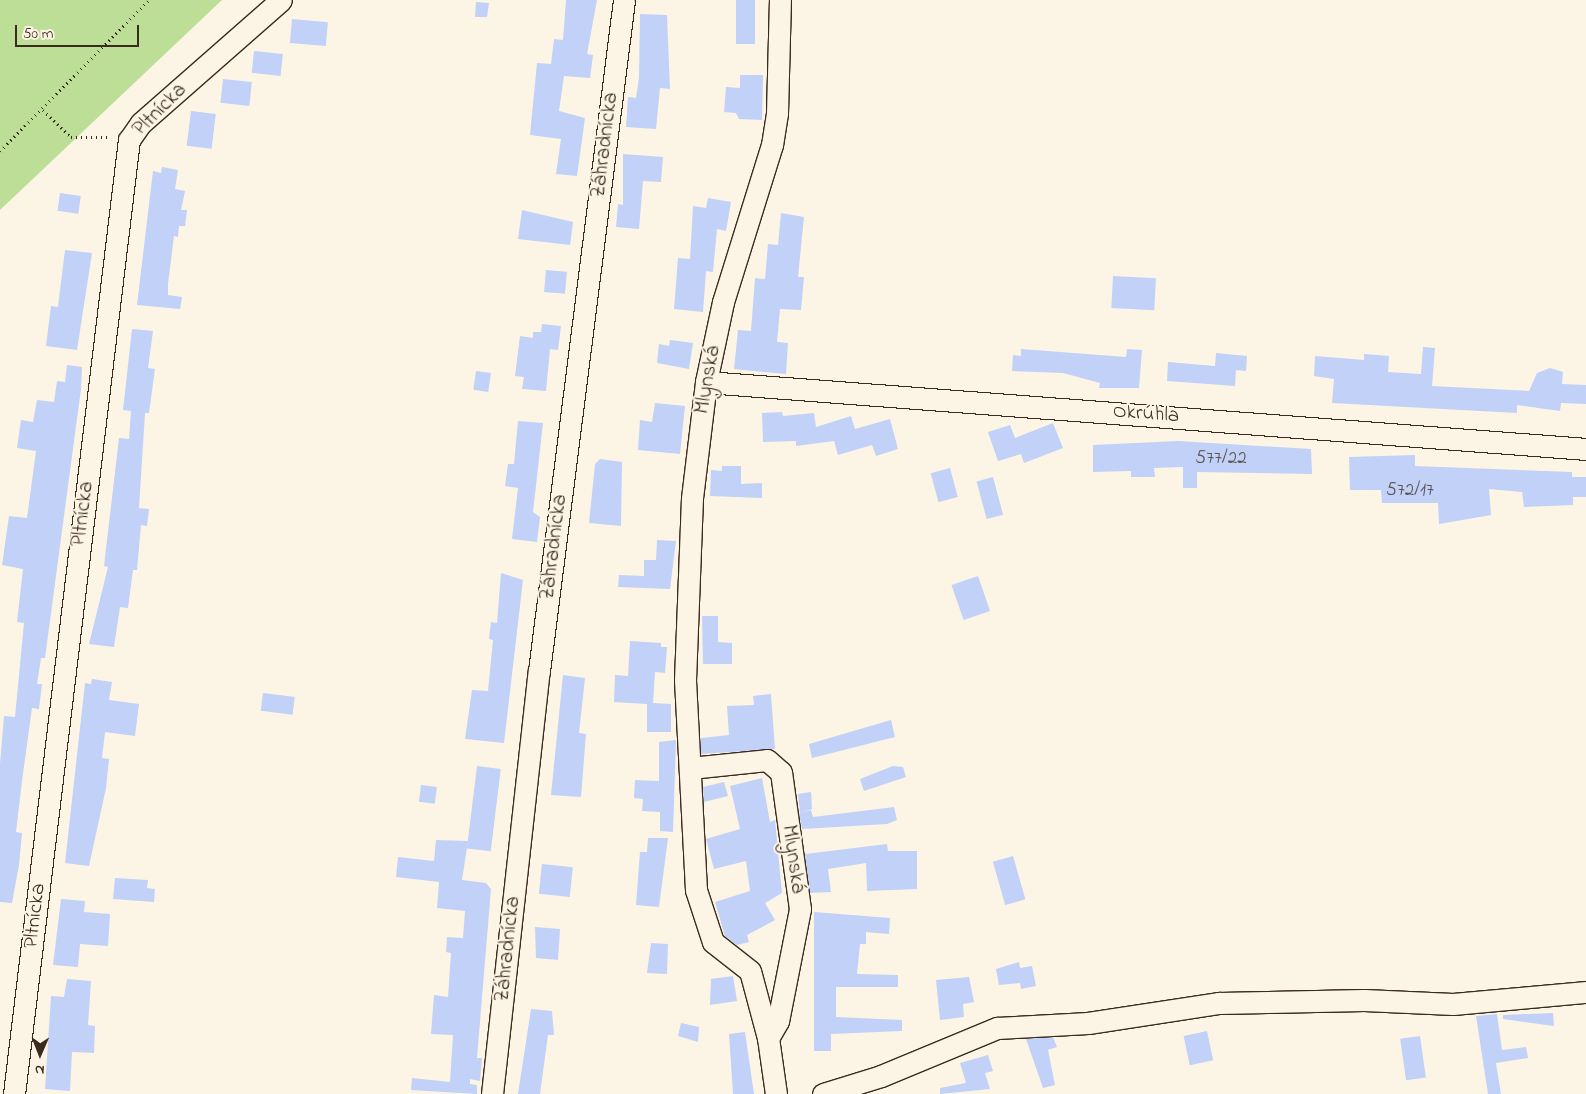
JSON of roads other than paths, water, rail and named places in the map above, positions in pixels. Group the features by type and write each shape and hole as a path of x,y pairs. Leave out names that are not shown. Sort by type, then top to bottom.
{"street":[{"name":"Pltnícka","path":"14,1094 129,140 141,123 281,0"},
{"name":"Záhradnícka","path":"492,1094 539,671 624,0"},
{"name":"Mlynská","path":"776,1094 768,1038 750,972 713,942 696,890 685,680 692,498 706,382 723,302 772,145 777,113 780,0"},
{"name":"Okrúhla","path":"706,382 1586,450"},
{"name":"Mlynská","path":"690,768 766,760 781,772 800,909 778,1021 768,1038"},
{"path":"823,1094 881,1076 997,1028 1088,1023 1220,1003 1364,1000 1453,1004 1586,992"}]}
